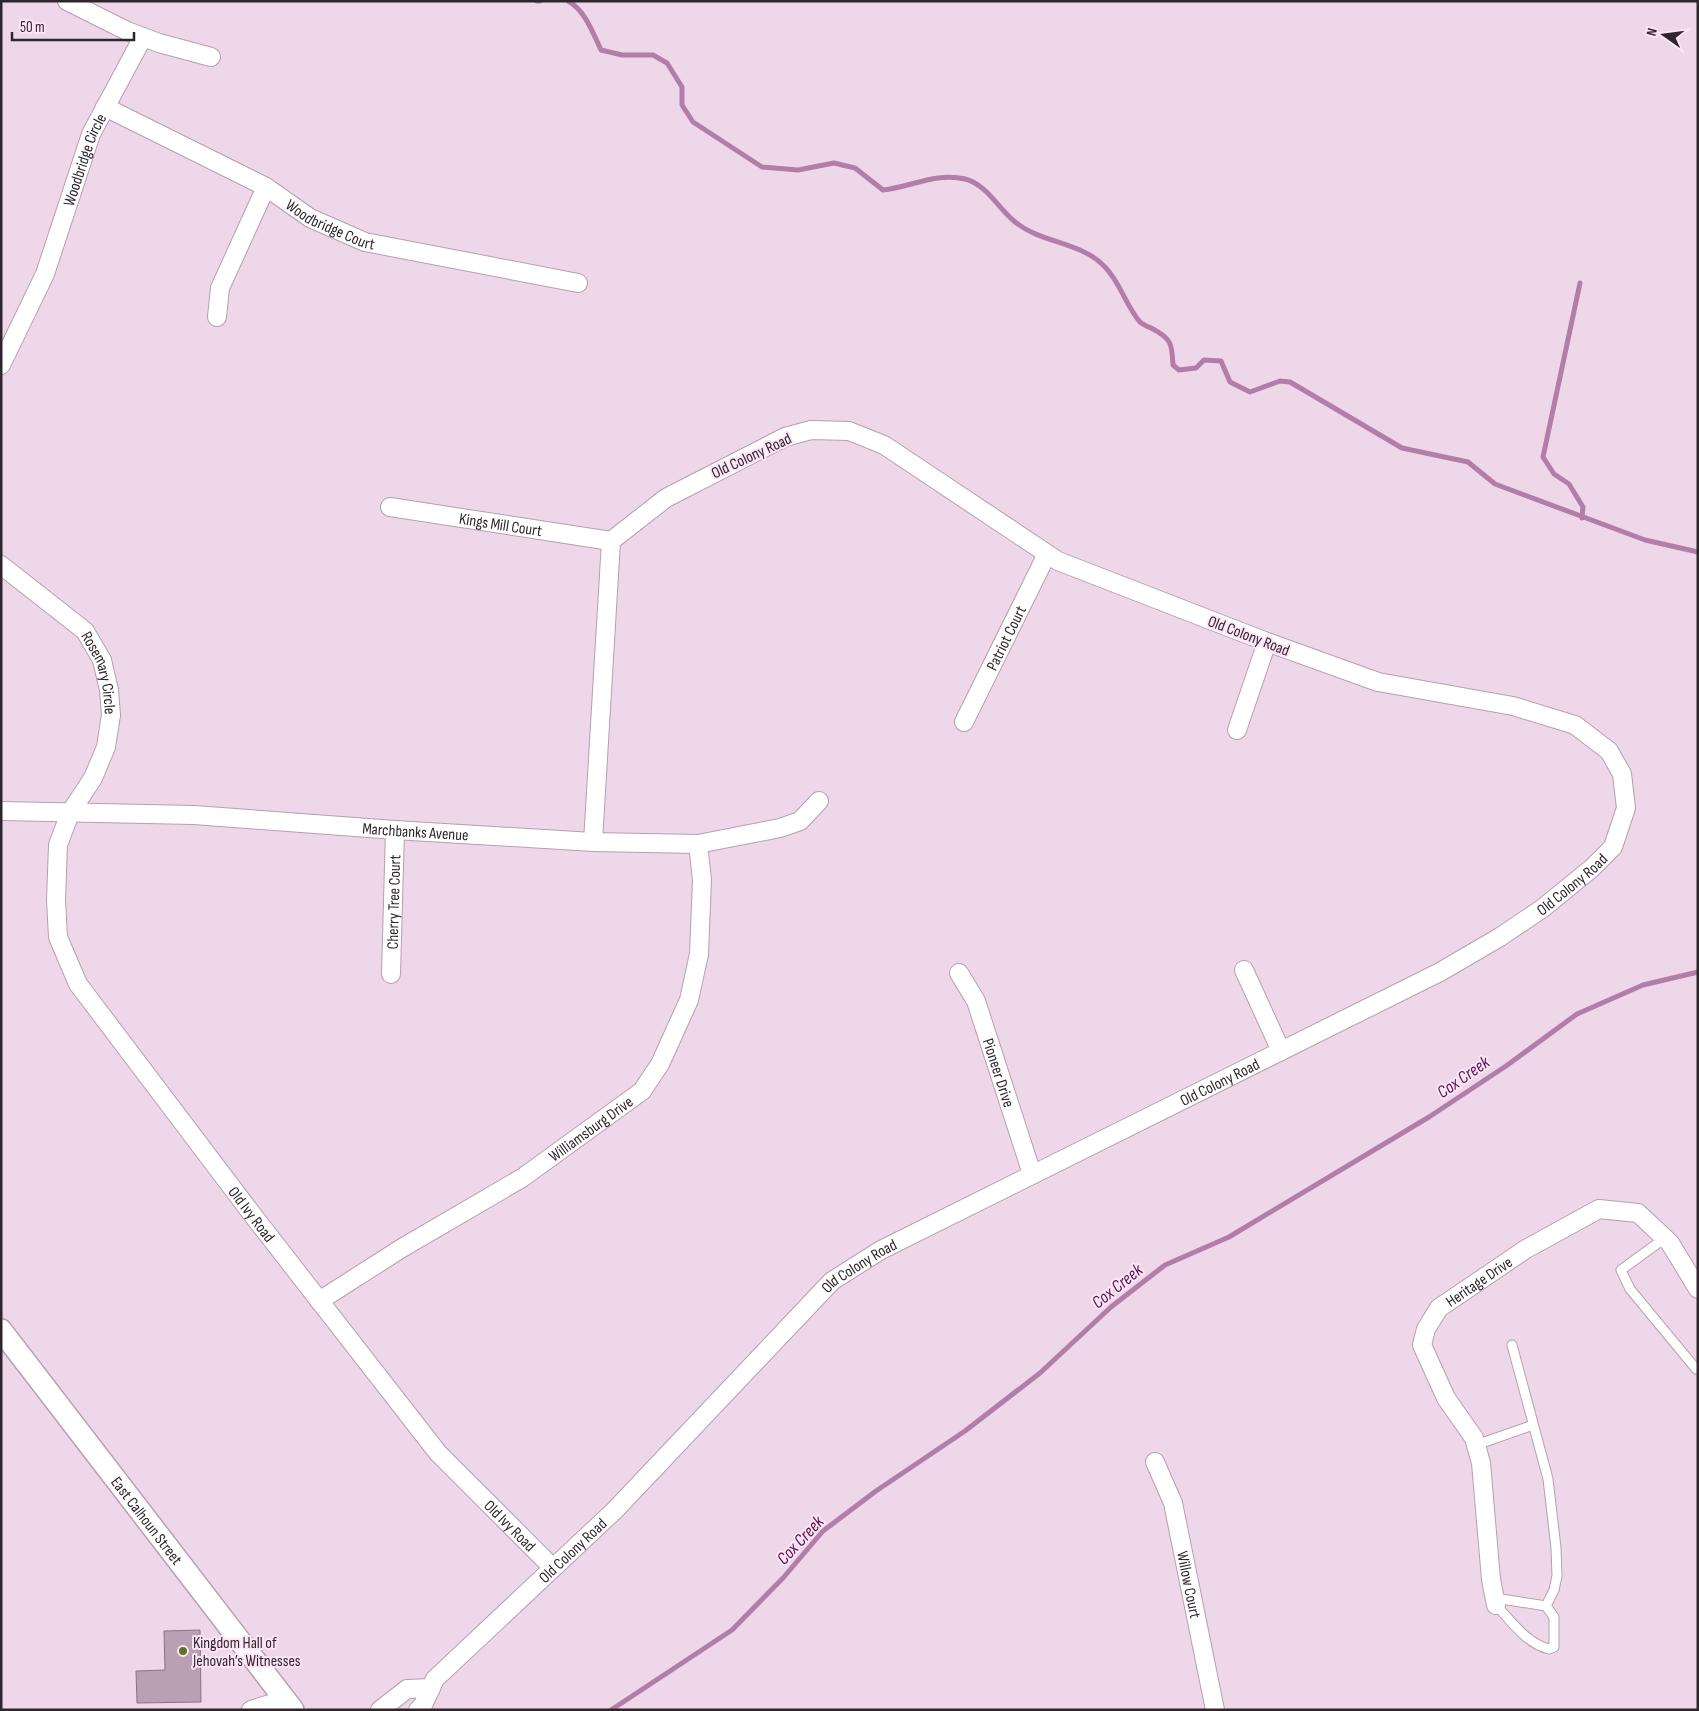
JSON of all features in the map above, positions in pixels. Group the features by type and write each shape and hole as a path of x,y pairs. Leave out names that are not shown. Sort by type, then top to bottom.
{"street":[{"path":"67,1 144,37 211,57"},
{"name":"Woodbridge Circle","path":"1,365 44,274 91,134 144,37"},
{"name":"Woodbridge Court","path":"105,107 266,187 310,218 365,242 578,283"},
{"path":"217,317 220,288 266,187"},
{"name":"Old Colony Road","path":"418,1710 434,1679 615,1510 832,1281 881,1250 1440,972 1500,937 1543,908 1592,868 1613,847 1626,808 1622,774 1609,751 1575,726 1512,706 1378,682 1136,593 1058,561 884,445 849,431 811,430 785,437 666,498 611,541"},
{"name":"Kings Mill Court","path":"390,507 611,541"},
{"path":"593,842 611,541"},
{"name":"Patriot Court","path":"964,722 1047,554"},
{"name":"Rosemary Circle","path":"1,565 85,631 102,660 109,690 111,715 106,746 93,778 70,814"},
{"path":"1238,730 1267,642"},
{"name":"Marchbanks Avenue","path":"1,811 70,814 194,815 593,842 698,844 780,828 800,821 819,801"},
{"name":"Old Ivy Road","path":"70,814 58,845 56,900 58,937 78,984 319,1301 438,1453 553,1568"},
{"name":"Cherry Tree Court","path":"391,974 395,830"},
{"name":"Williamsburg Drive","path":"319,1301 402,1248 522,1178 642,1091 660,1064 689,1000 699,954 702,880 698,844"},
{"path":"1244,970 1281,1051"},
{"name":"Pioneer Drive","path":"959,973 976,1001 1032,1174"},
{"name":"Heritage Drive","path":"1496,1602 1490,1579 1481,1464 1474,1438 1446,1398 1422,1344 1426,1330 1439,1308 1526,1249 1599,1209 1638,1214 1670,1243 1698,1289"},
{"name":"East Calhoun Street","path":"1,1330 289,1704"},
{"name":"Willow Court","path":"1155,1462 1173,1503 1215,1710"},
{"path":"380,1710 407,1689 431,1688"},
{"path":"250,1710 289,1704"}],"lane":[{"path":"1665,1238 1621,1270 1630,1289 1696,1369 1698,1368"},
{"path":"1512,1345 1548,1479 1556,1548 1557,1576 1554,1590 1546,1606"},
{"path":"1476,1445 1533,1425"},
{"path":"1496,1602 1546,1606 1554,1617 1554,1647 1549,1649 1540,1647 1522,1633 1496,1602"}],"building":[{"name":"Kingdom Hall of Jehovah’s Witnesses","path":"200,1630 201,1702 137,1703 136,1671 165,1670 164,1631"}],"waterway":[{"path":"568,1 584,16 601,50 622,55 653,55 667,63 682,87 682,105 693,122 762,167 798,170 834,163 855,168 883,190 944,177 954,177 973,182 986,191 1008,216 1025,229 1084,252 1105,267 1140,322 1164,336 1170,343 1173,365 1179,370 1196,368 1204,360 1221,361 1230,382 1250,392 1280,381 1290,382 1402,448 1468,462 1495,484 1645,540 1698,552"},
{"path":"1580,283 1543,457 1554,474 1569,484 1583,507 1582,518"},
{"name":"Cox Creek","path":"611,1710 732,1630 783,1578 823,1531 876,1491 965,1431 1040,1373 1111,1307 1165,1265 1229,1237 1429,1117 1506,1066 1577,1014 1643,985 1698,972"}],"place":[{"name":"Kingdom Hall of Jehovah’s Witnesses","path":"183,1651"}]}
